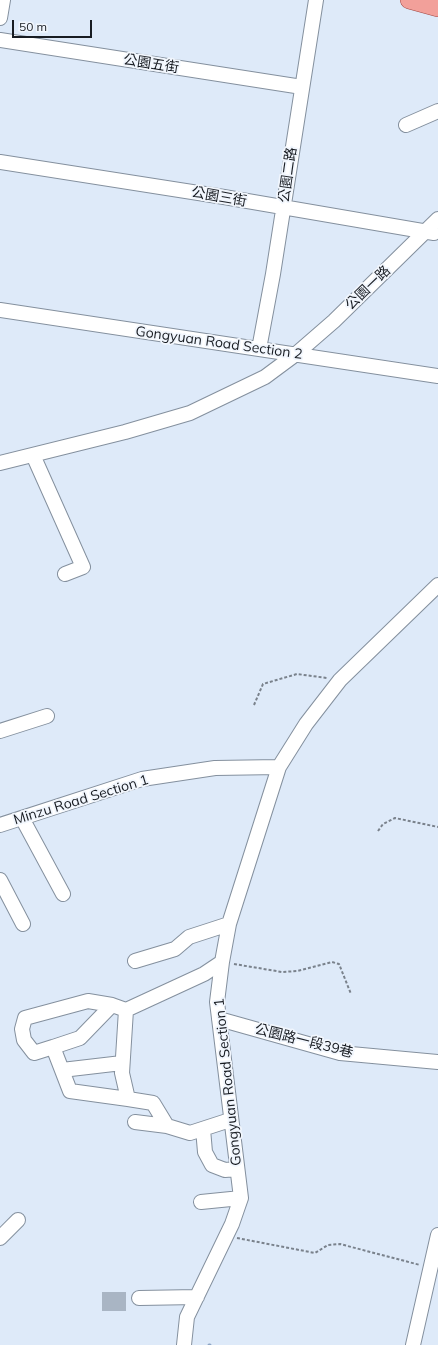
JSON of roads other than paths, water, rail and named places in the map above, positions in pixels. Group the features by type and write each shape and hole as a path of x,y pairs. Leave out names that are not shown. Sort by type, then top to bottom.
{"main road":[{"path":"409,0 438,8"}],"street":[{"path":"0,18 3,0"},
{"name":"公園二路","path":"259,349 316,0"},
{"name":"公園五街","path":"0,40 302,87"},
{"path":"406,125 438,111"},
{"name":"公園三街","path":"0,162 209,195 432,233"},
{"name":"公園一路","path":"0,463 125,432 190,413 265,377 296,354 432,233 438,219"},
{"name":"Gongyuan Road Section 2","path":"0,310 438,376"},
{"path":"33,455 83,567 65,574"},
{"path":"278,767 306,724 340,680 438,585"},
{"path":"0,731 47,716"},
{"name":"Minzu Road Section 1","path":"0,825 142,779 215,768 278,767"},
{"name":"Gongyuan Road Section 1","path":"184,1345 187,1317 226,1236 240,1198 217,1002 222,962 230,924 278,767"},
{"path":"22,818 63,894"},
{"path":"0,880 23,924"},
{"path":"135,961 175,949 189,937 230,924"},
{"path":"112,1005 80,1038 34,1052 24,1040 22,1029 25,1018 88,1001 112,1005 126,1010 204,974 222,962"},
{"path":"126,1010 122,1073 128,1099"},
{"name":"公園路一段39巷","path":"219,1019 340,1053 438,1062"},
{"path":"53,1047 70,1091 153,1102 166,1126"},
{"path":"62,1070 122,1063"},
{"path":"135,1122 166,1126 190,1133 230,1120"},
{"path":"203,1129 205,1152 212,1165 225,1170 236,1169"},
{"path":"201,1202 240,1198"},
{"path":"0,1238 18,1220"},
{"path":"413,1345 438,1235"},
{"path":"139,1298 197,1296"}]}
